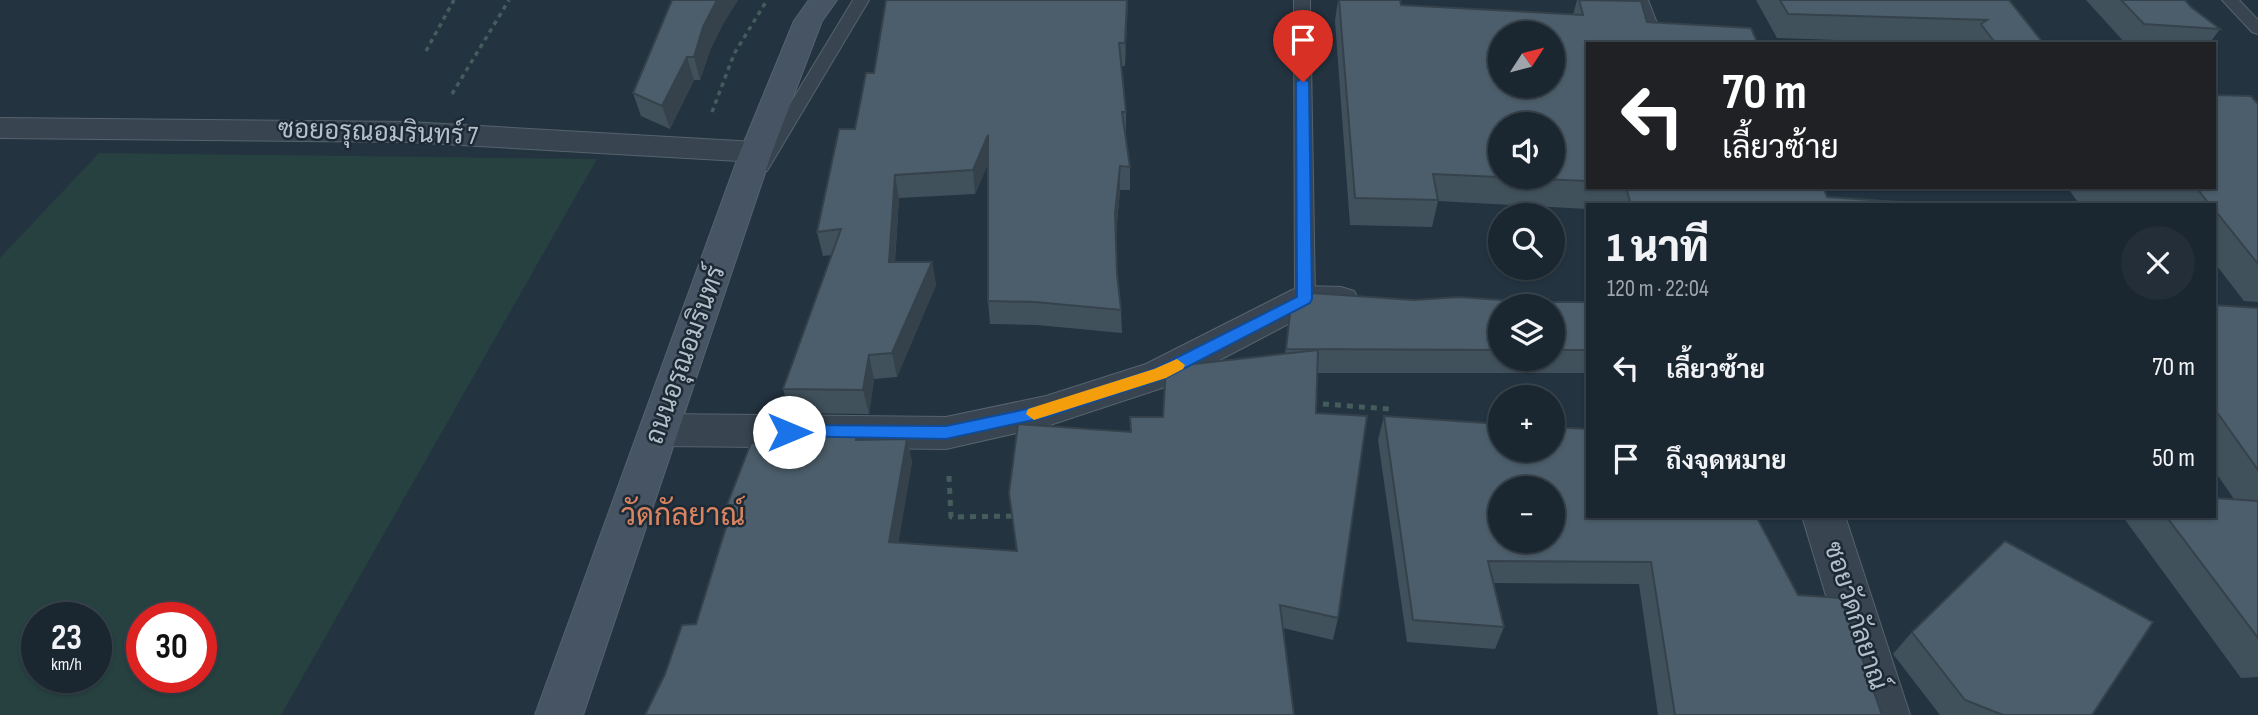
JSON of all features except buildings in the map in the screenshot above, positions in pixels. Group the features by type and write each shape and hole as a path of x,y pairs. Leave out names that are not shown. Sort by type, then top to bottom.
{"main road":[{"name":"ถนนอรุณอมรินทร์","path":"559,715 756,152 808,21 823,0"}],"street":[{"name":"ซอยอรุณอมรินทร์ 7","path":"0,128 409,132 756,152"},
{"path":"659,430 946,433 1047,411 1160,374 1305,299 1372,300"},
{"name":"ซอยวัดกัลยาณ์","path":"1824,518 1886,715"}],"lane":[{"path":"739,205 861,0"},
{"path":"1302,0 1305,299"},
{"path":"1640,0 1656,42"},
{"path":"2230,0 2258,29"}],"path":[{"path":"426,51 454,0"},
{"path":"452,94 509,0"},
{"path":"698,149 734,54 766,0"},
{"path":"1299,402 1389,409"},
{"path":"946,433 951,517 1021,516"}],"green space":[{"path":"99,153 597,159 281,715 0,715 0,258"}],"slow traffic":[{"path":"1034,414 1160,374 1177,365"}],"district":[{"name":"วัดกัลยาณ์","path":"683,516"}],"route":[{"path":"789,432 946,433 1047,411 1160,374 1305,299 1303,82"}]}
